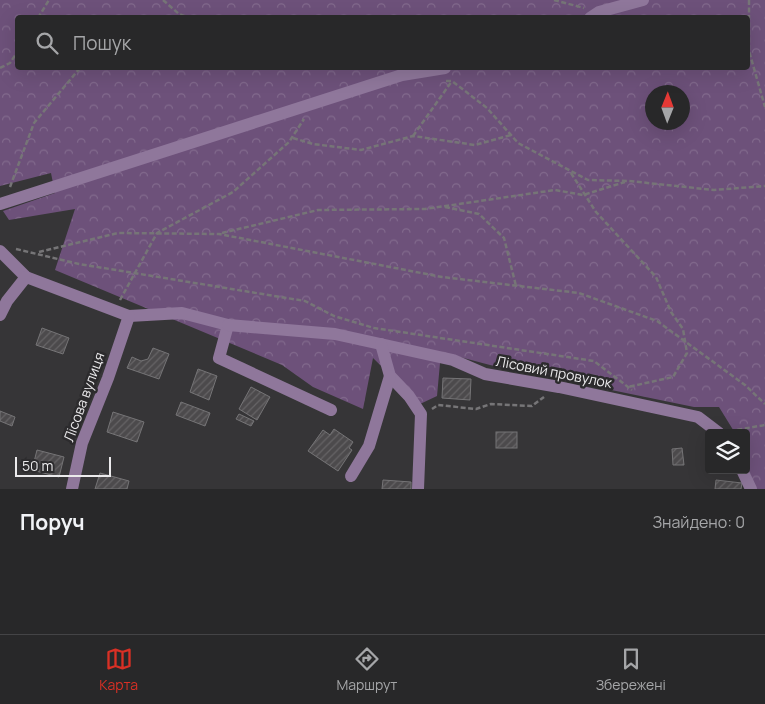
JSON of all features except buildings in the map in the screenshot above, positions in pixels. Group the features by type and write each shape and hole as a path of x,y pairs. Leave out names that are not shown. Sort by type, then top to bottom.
{"street":[{"path":"595,14 643,0"},
{"path":"2,203 402,76 444,74"},
{"path":"5,249 26,278 129,316 182,313 228,325 219,358 331,410"},
{"path":"0,314 7,301 26,278"},
{"name":"Лісова вулиця","path":"72,489 82,443 108,378 129,316"},
{"name":"Лісовий провулок","path":"228,325 335,334 453,360 485,374 558,387 698,417 714,429"},
{"path":"381,344 390,376 410,396 422,414 418,489"},
{"path":"351,476 369,446 390,376"},
{"path":"744,474 752,489"}],"path":[{"path":"40,15 49,0"},
{"path":"163,0 179,14"},
{"path":"554,0 595,14"},
{"path":"749,0 749,15"},
{"path":"750,54 765,107"},
{"path":"0,68 10,63 15,56"},
{"path":"2,203 34,123 78,70"},
{"path":"444,74 487,108 518,143 588,180 629,181 714,190 765,186"},
{"path":"413,136 452,81"},
{"path":"114,310 137,272 157,233 233,192 292,138 314,104"},
{"path":"292,138 313,144 361,150 413,136 474,145 511,135"},
{"path":"570,172 583,195 656,277 671,312 683,329 687,352 673,377 628,386"},
{"path":"219,234 318,210 425,209 554,190 583,195 629,181"},
{"path":"441,206 479,214 504,238 516,286"},
{"path":"38,252 118,233 219,234 442,277 579,293 657,320 745,385 765,404"},
{"path":"5,249 38,252 79,264 305,301 334,316 374,328 594,360 635,392"},
{"path":"422,414 438,405 476,409 492,404 532,406 558,387"},
{"path":"742,429 765,425"}],"green space":[{"path":"0,0 765,0 765,489 749,489 751,477 750,429 733,429 719,407 694,407 490,365 441,352 437,396 420,404 373,358 363,409 313,387 282,365 55,270 75,209 9,220 3,211 55,193 51,173 0,186"}]}
